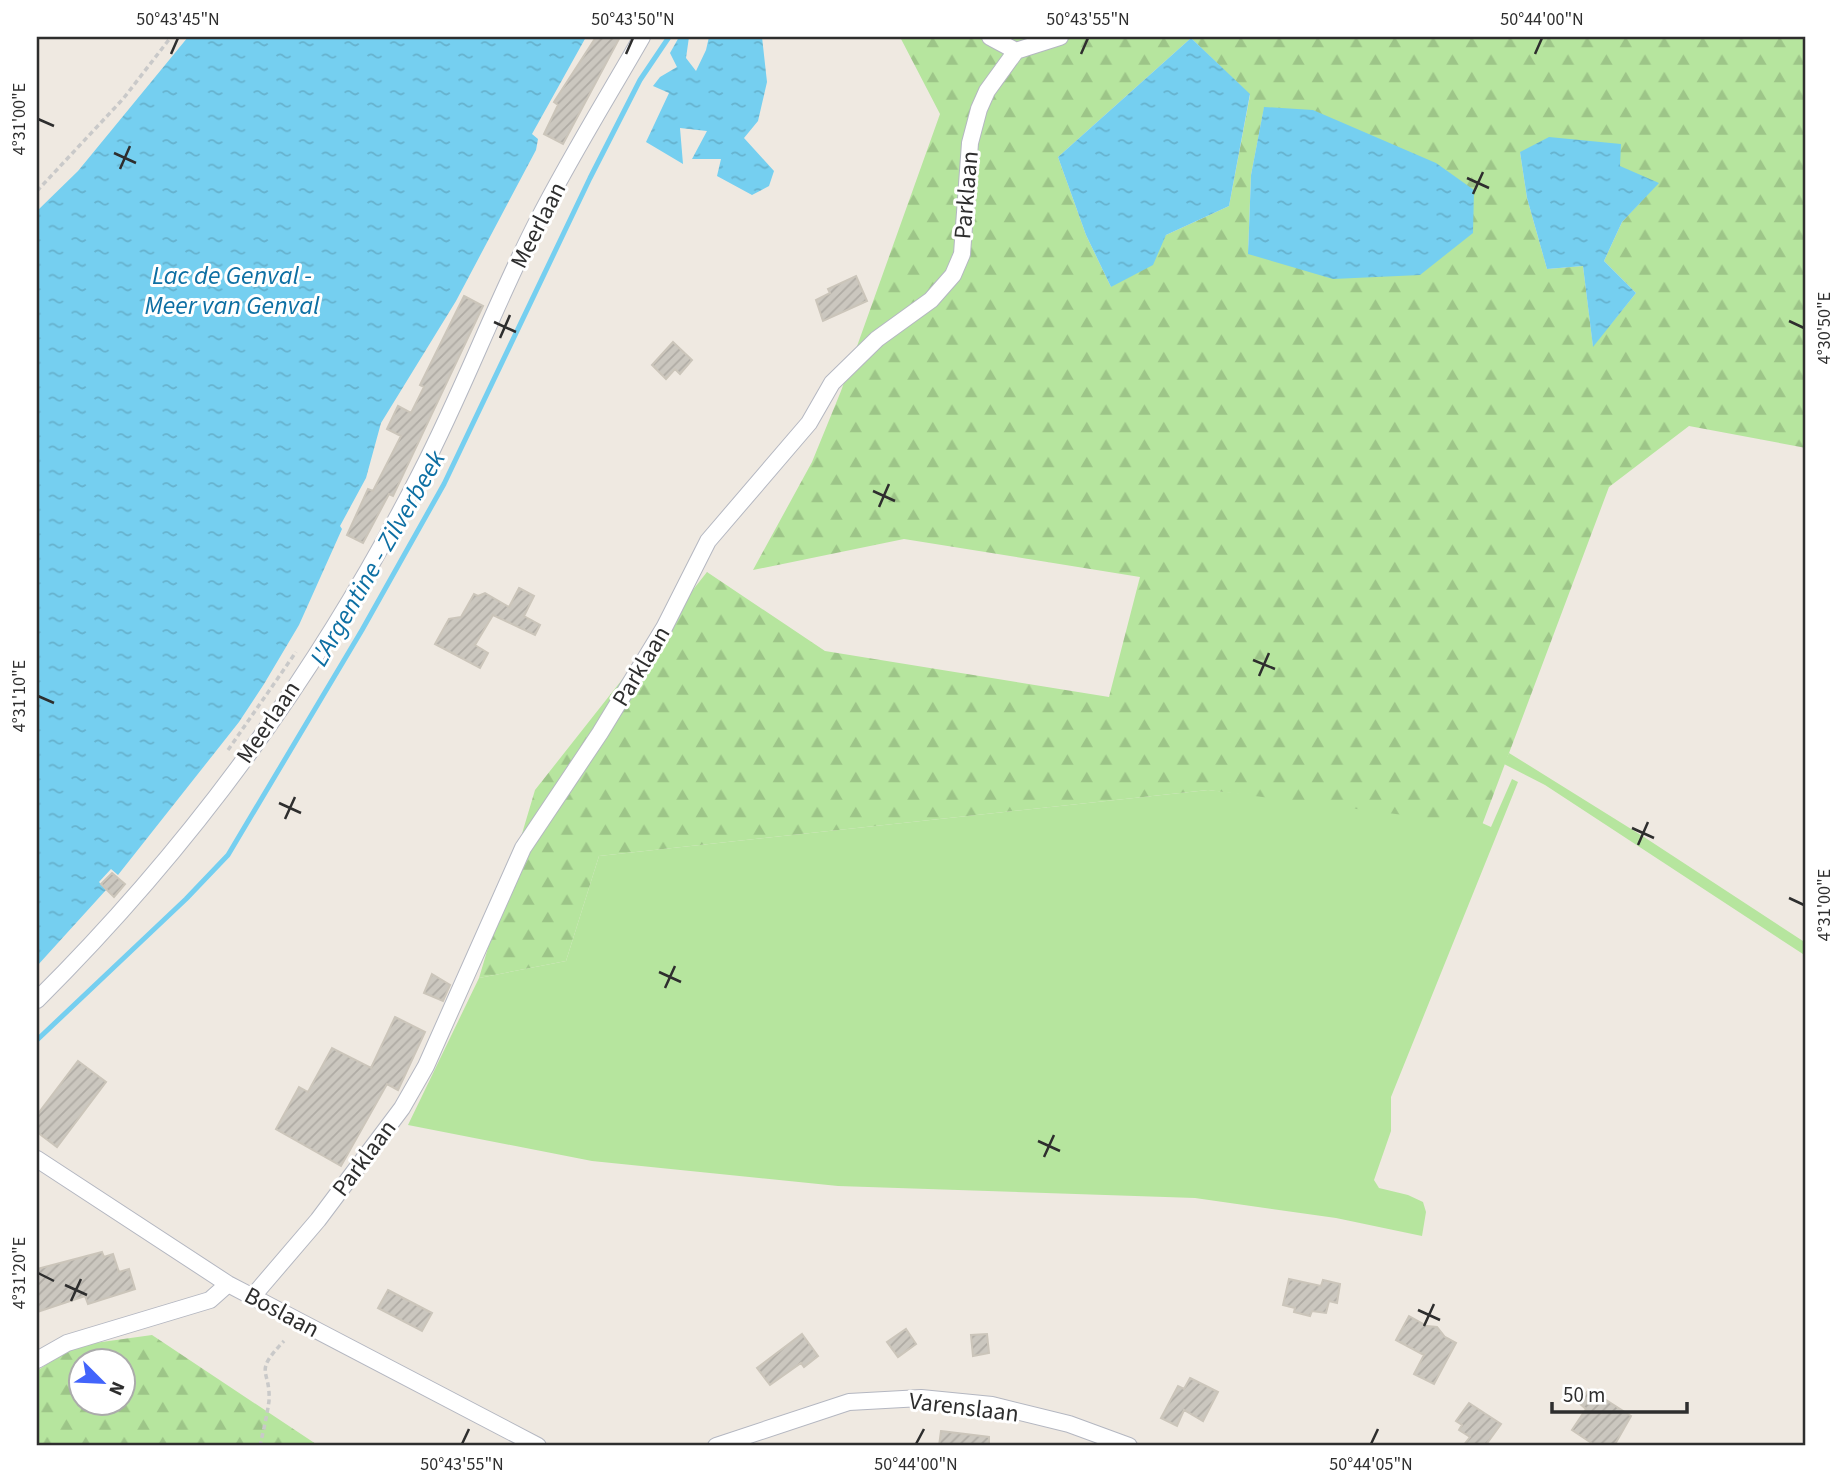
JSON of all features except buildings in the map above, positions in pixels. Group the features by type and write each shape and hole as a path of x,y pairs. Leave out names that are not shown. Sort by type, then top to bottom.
{"street":[{"name":"Meerlaan","path":"37,1000 117,919 187,837 270,724 357,588 421,472 537,221 642,37"},
{"path":"990,37 1016,51 1060,37"},
{"name":"Parklaan","path":"253,1296 317,1220 402,1108 426,1066 523,848 600,733 664,628 708,541 809,423 832,383 877,339 931,300 953,275 962,254 970,144 976,121 987,91 1016,51"},
{"name":"Boslaan","path":"37,1159 228,1284 538,1446"},
{"path":"37,1360 67,1343 210,1300 228,1284"},
{"name":"Varenslaan","path":"716,1446 849,1402 921,1398 992,1405 1069,1424 1129,1446"}],"path":[{"path":"37,191 123,99 171,37"},
{"path":"226,753 293,655 303,645"},
{"path":"260,1446 269,1399 263,1374 269,1356 284,1341"}],"green space":[{"path":"900,37 1806,37 1806,448 1689,426 1609,487 1482,825 1208,790 599,856 566,961 479,978 535,790 707,572 825,651 1109,697 1140,577 904,539 753,570 812,462 841,391 940,114","holes":["1191,38 1250,95 1229,206 1166,235 1111,287 1086,235 1058,157","1264,108 1248,254 1251,175","1520,152 1658,183 1622,222 1604,261 1636,293 1593,346 1583,266 1547,269 1527,198"]},
{"path":"1509,753 1806,943 1806,956 1545,785 1504,764"},
{"path":"1512,779 1518,782 1391,1097 1391,1131 1374,1180 1379,1188 1408,1195 1423,1202 1426,1212 1422,1236 1336,1218 1195,1198 838,1186 592,1161 408,1125 479,978 566,961 599,856 1208,790 1471,818 1491,827"},
{"path":"152,1335 319,1446 37,1446 37,1371 66,1351 66,1416 136,1416 136,1346 73,1346"}],"water":[{"name":"Lac de Genval - Meer van Genval","path":"188,37 586,37 532,134 538,139 536,150 456,301 381,423 366,478 340,526 342,529 299,625 239,722 118,875 111,869 99,882 106,890 37,966 37,211 78,171"},
{"path":"679,37 689,37 686,58 696,71 709,37 762,37 767,82 758,121 744,138 774,171 769,186 752,195 717,176 721,159 692,159 707,131 680,128 683,164 646,142 669,93 653,86 660,77 677,67 670,53"},
{"path":"1191,38 1250,94 1229,206 1166,235 1153,265 1111,287 1086,235 1058,157"},
{"path":"1264,107 1313,110 1436,163 1474,190 1473,233 1420,275 1333,279 1248,254 1251,175"},
{"path":"1549,137 1621,144 1620,166 1659,183 1622,222 1604,261 1636,293 1593,347 1583,266 1547,269 1527,198 1520,152"}],"waterway":[{"name":"L'Argentine - Zilverbeek","path":"37,1040 186,899 228,855 362,630 444,484 590,178 640,80 669,37"}]}
